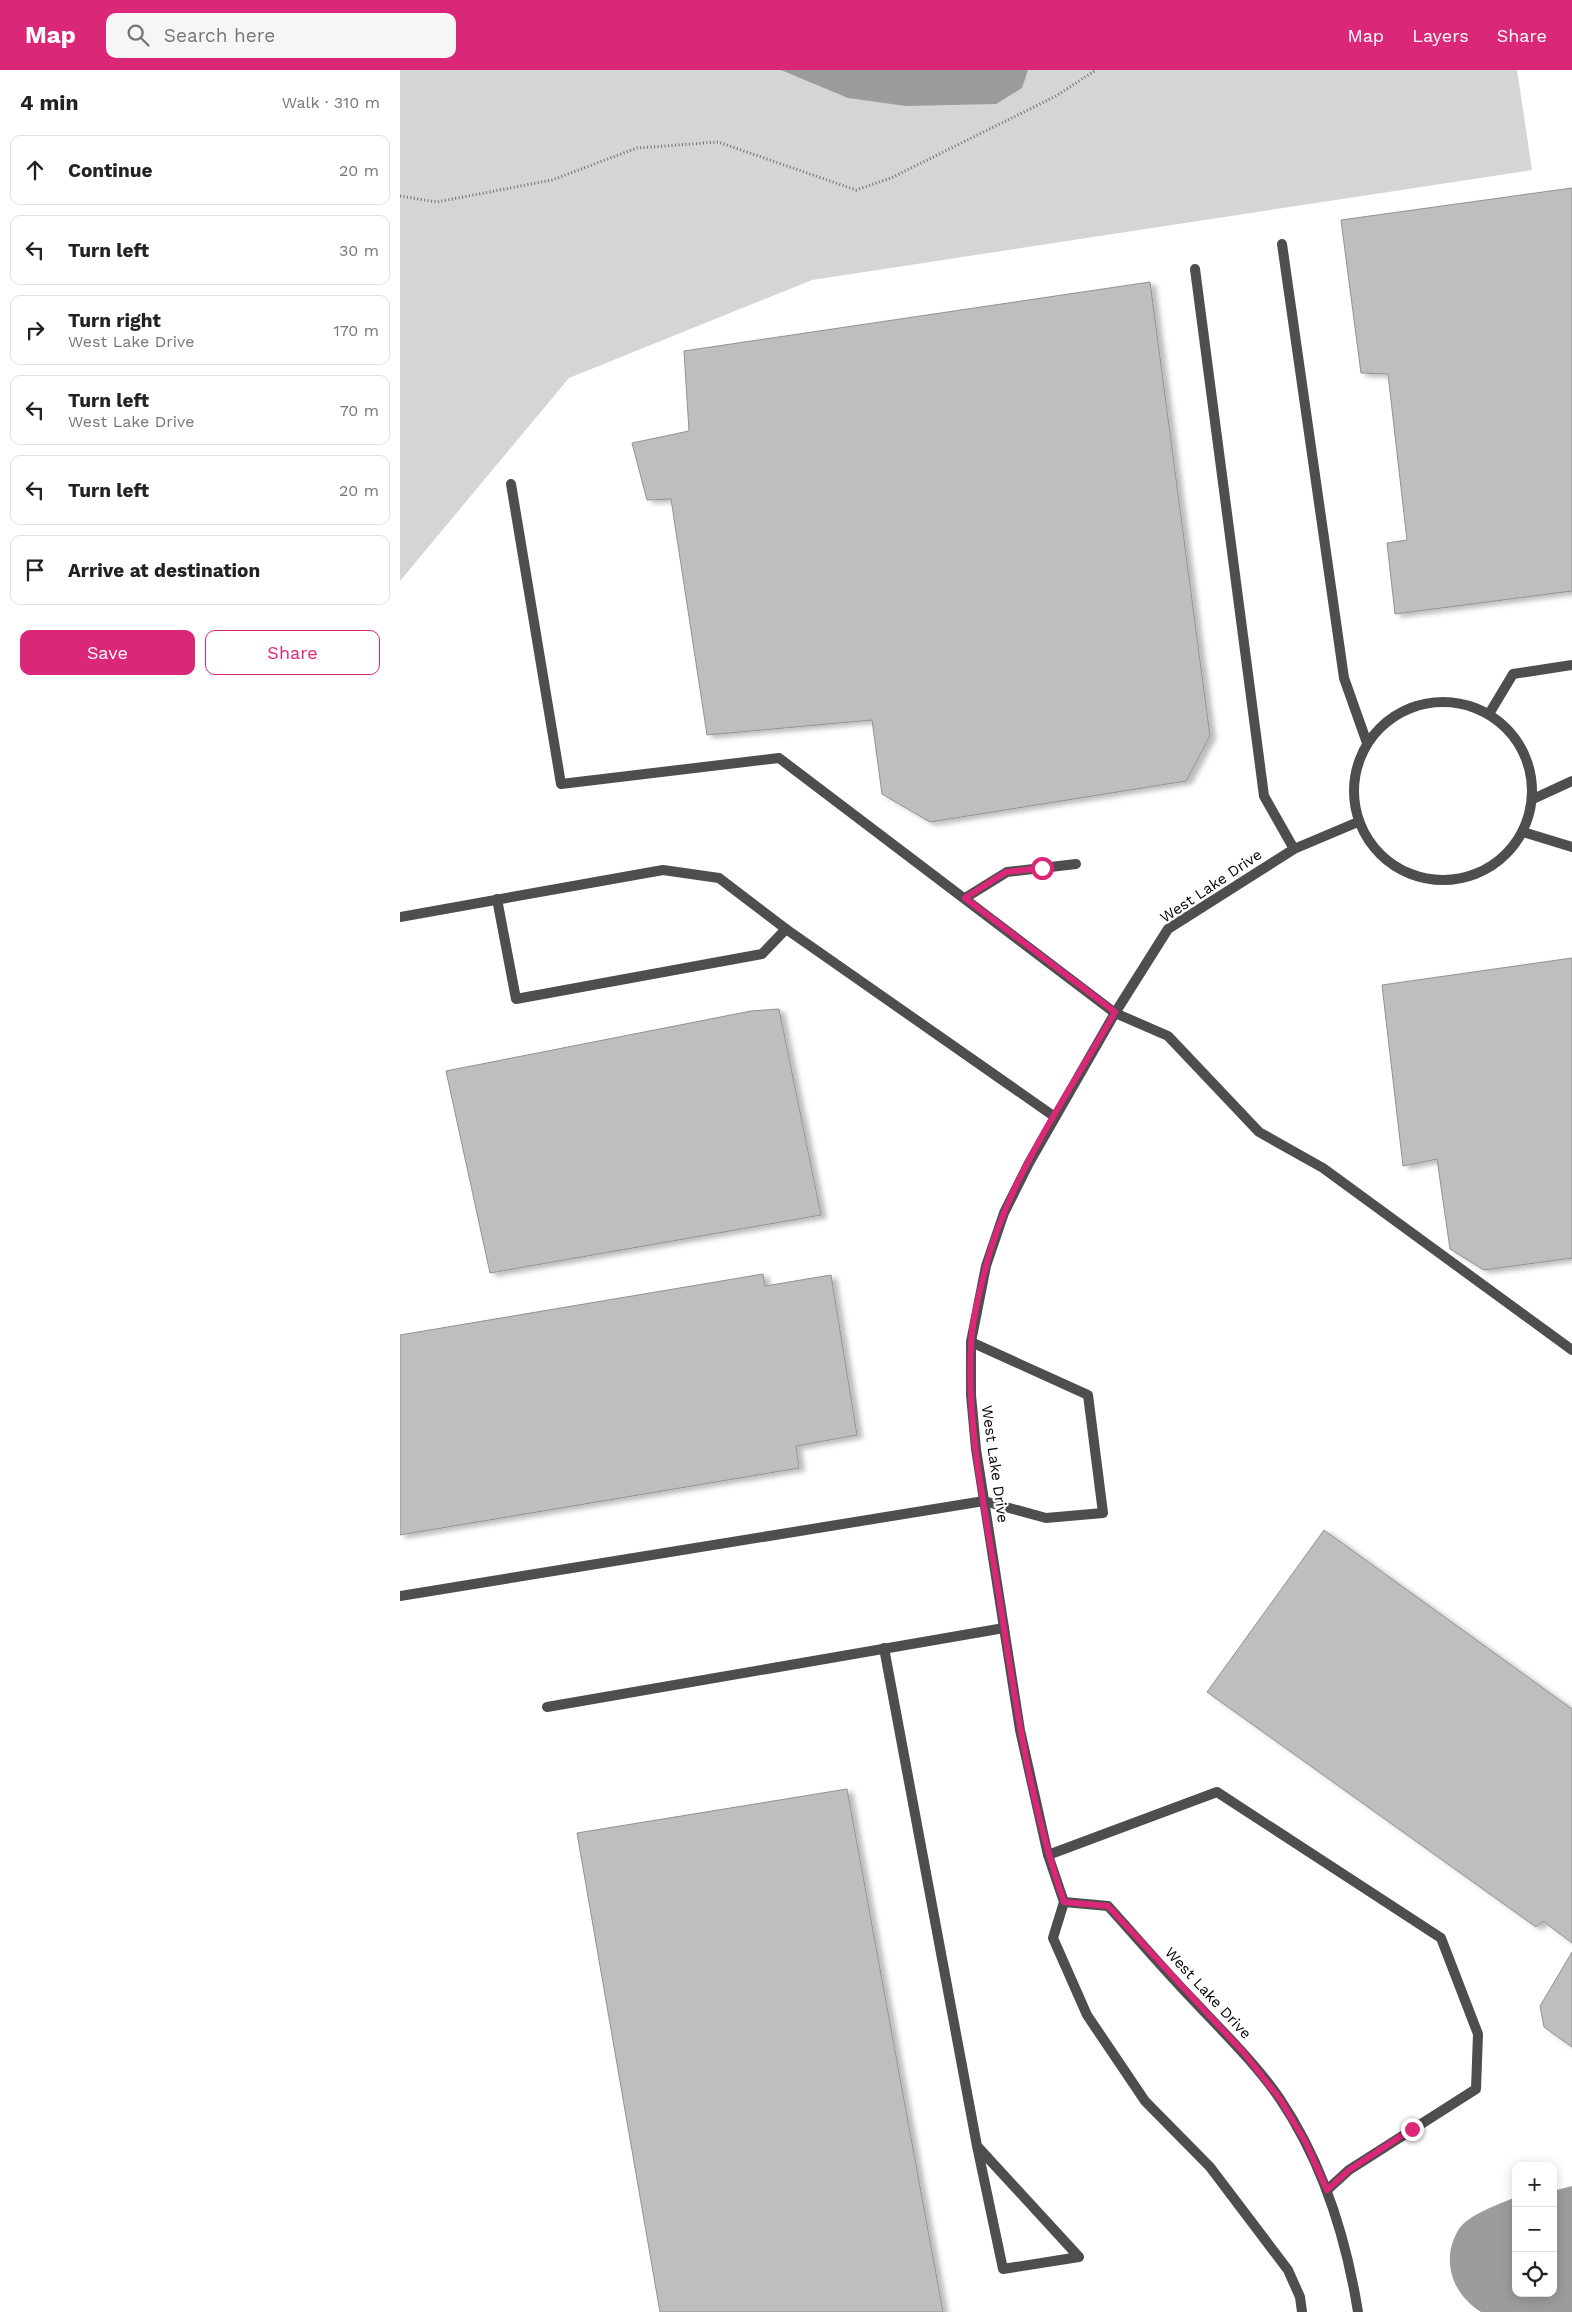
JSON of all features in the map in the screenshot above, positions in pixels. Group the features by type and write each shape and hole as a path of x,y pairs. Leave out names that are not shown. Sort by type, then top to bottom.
{"street":[{"path":"1282,244 1344,678 1367,742"},
{"path":"1195,269 1264,796 1294,849"},
{"path":"511,484 561,784 779,758 1115,1012 1168,1036 1259,1132 1323,1168 1572,1350"},
{"path":"1489,714 1513,674 1572,665"},
{"path":"1436,702 1463,704 1489,714 1508,730 1523,750 1531,774 1533,799 1523,832 1506,856 1482,873 1452,881 1423,879 1395,868 1373,848 1358,822 1353,795 1356,768 1367,742 1386,722 1409,708 1436,702"},
{"path":"1533,799 1572,781"},
{"name":"West Lake Drive","path":"1358,822 1294,849 1168,929 1115,1012 1028,1163 1004,1213 986,1266 971,1342 971,1395 984,1501 1020,1730 1048,1855 1064,1902 1108,1906 1244,2053 1280,2099 1306,2143 1327,2190 1346,2244 1358,2312"},
{"path":"1523,832 1572,847"},
{"path":"965,898 1006,872 1076,864"},
{"path":"400,916 662,870 719,878 786,929 1055,1117"},
{"path":"496,899 516,999 762,954 786,929"},
{"path":"400,1596 984,1501 1046,1518 1103,1513 1088,1395 971,1342"},
{"path":"548,1707 1004,1628"},
{"path":"884,1648 977,2146 1003,2269 1079,2257 977,2146"},
{"path":"1048,1855 1217,1792 1441,1938 1478,2034 1476,2089 1349,2170 1327,2190"},
{"path":"1064,1902 1053,1938 1087,2015 1145,2101 1210,2167 1282,2262 1300,2297 1302,2312"}],"path":[{"path":"400,196 437,202 552,180 637,148 718,142 856,190 891,178 1056,96 1096,70"}],"shaded area":[{"path":"400,70 1517,70 1532,170 812,280 569,378 400,581"},
{"path":"781,70 1028,70 1022,88 996,104 906,106 848,98"},
{"path":"1572,2186 1572,2312 1481,2312 1463,2296 1456,2286 1452,2275 1450,2252 1453,2240 1459,2229 1477,2214 1512,2199 1512,2297 1557,2297 1557,2190"}],"building":[{"path":"1572,188 1572,591 1395,614 1387,543 1407,540 1388,374 1361,373 1341,220"},
{"path":"1150,282 1210,736 1186,781 930,822 882,794 872,720 707,735 671,499 647,500 632,443 689,431 684,351"},
{"path":"1572,958 1572,1258 1484,1270 1450,1249 1437,1159 1403,1166 1382,985"},
{"path":"779,1009 821,1215 490,1273 446,1071 751,1011"},
{"path":"763,1274 765,1286 831,1275 857,1435 796,1446 799,1468 400,1535 400,1335"},
{"path":"1324,1530 1572,1709 1572,1943 1543,1921 1536,1927 1207,1692"},
{"path":"847,1789 943,2312 660,2312 577,1833"},
{"path":"1572,1952 1572,2047 1544,2027 1540,2006"}],"route":[{"path":"1042,868 1006,872 965,898 1115,1012 1028,1163 1004,1213 986,1266 971,1342 971,1395 976,1448 1020,1730 1048,1855 1064,1902 1108,1906 1186,1993 1244,2053 1280,2099 1306,2143 1327,2190 1349,2170 1412,2129"}]}
